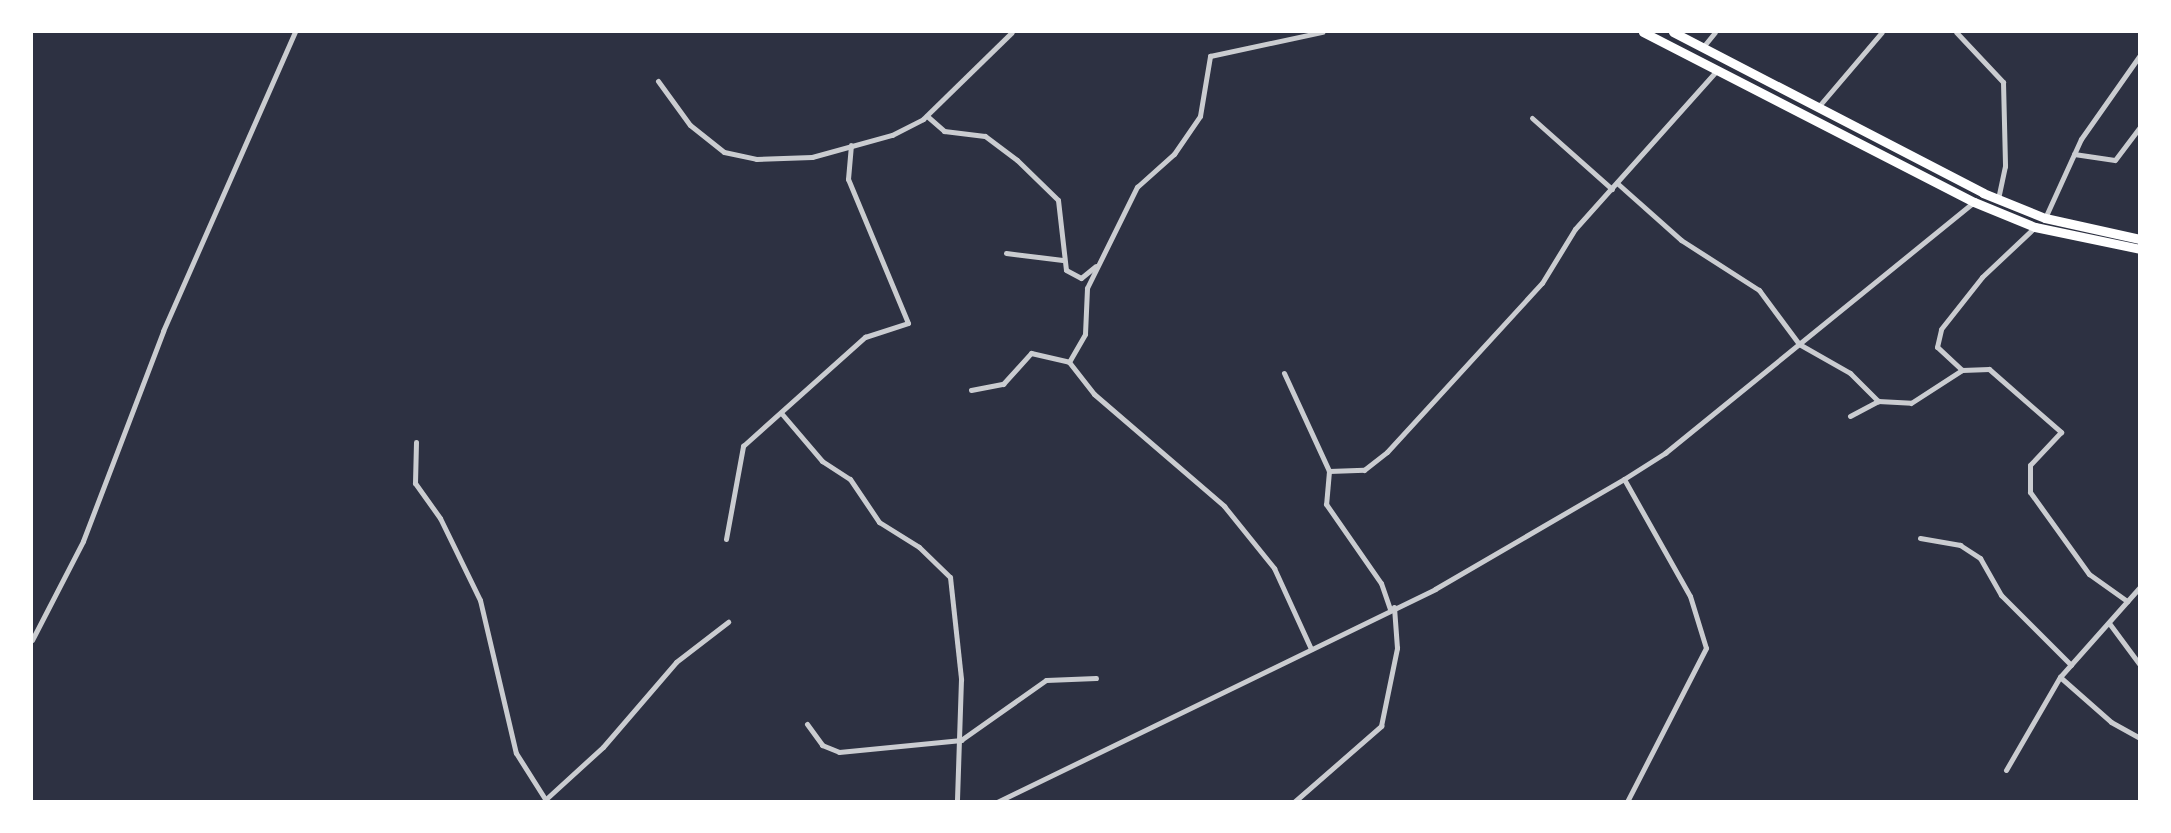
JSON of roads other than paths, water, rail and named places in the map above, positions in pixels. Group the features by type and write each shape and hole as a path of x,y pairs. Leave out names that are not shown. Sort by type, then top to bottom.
{"main road":[{"path":"1643,32 1974,202 2035,227 2140,249"},
{"path":"1673,32 1998,200 2045,218 2140,239"}],"street":[{"path":"32,640 83,541 163,331 295,32"},
{"path":"658,80 690,124 735,156 812,157 904,131 927,116 1012,32"},
{"path":"1069,362 1085,334 1087,288 1137,187 1194,127 1206,100 1210,56 1322,32"},
{"path":"1703,47 1715,32"},
{"path":"1819,106 1882,32"},
{"path":"1956,32 2003,82 2005,166 1998,200"},
{"path":"2045,218 2074,154 2140,55"},
{"path":"1329,471 1364,470 1387,452 1542,283 1575,229 1717,69"},
{"path":"927,116 944,131 985,136 1058,200 1063,260 1076,278 1098,264"},
{"path":"1532,118 1612,189"},
{"path":"2074,154 2115,160 2140,127"},
{"path":"726,539 741,448 865,337 908,323 852,192 851,145"},
{"path":"1617,183 1681,240 1759,289 1799,344 1850,373 1878,401"},
{"path":"997,802 1392,608 1624,479 1799,344 1974,202"},
{"path":"1962,370 1937,347 1941,329 1982,277 2035,227"},
{"path":"1006,253 1063,260"},
{"path":"971,390 1003,384 1031,353 1069,362 1094,394 1224,506 1280,579 1311,649"},
{"path":"1850,416 1878,401 1910,403 1962,370 1989,369 2061,432 2030,465 2030,492 2089,574 2127,601"},
{"path":"1283,373 1329,471 1326,504 1381,583 1392,608 1397,648 1381,726 1294,802"},
{"path":"782,414 822,461 850,479 879,522 919,547 950,577 961,740 957,802"},
{"path":"416,442 415,483 440,518 480,600 516,753 546,800 603,747 676,662 728,622"},
{"path":"1624,479 1690,596 1706,648 1627,802"},
{"path":"1920,538 1960,545 1980,558 2001,595 2071,665"},
{"path":"2006,770 2060,677 2140,587"},
{"path":"2109,623 2140,665"},
{"path":"2060,677 2102,716 2140,738"},
{"path":"807,723 822,745 839,752 961,740 1046,680 1096,678"}]}
